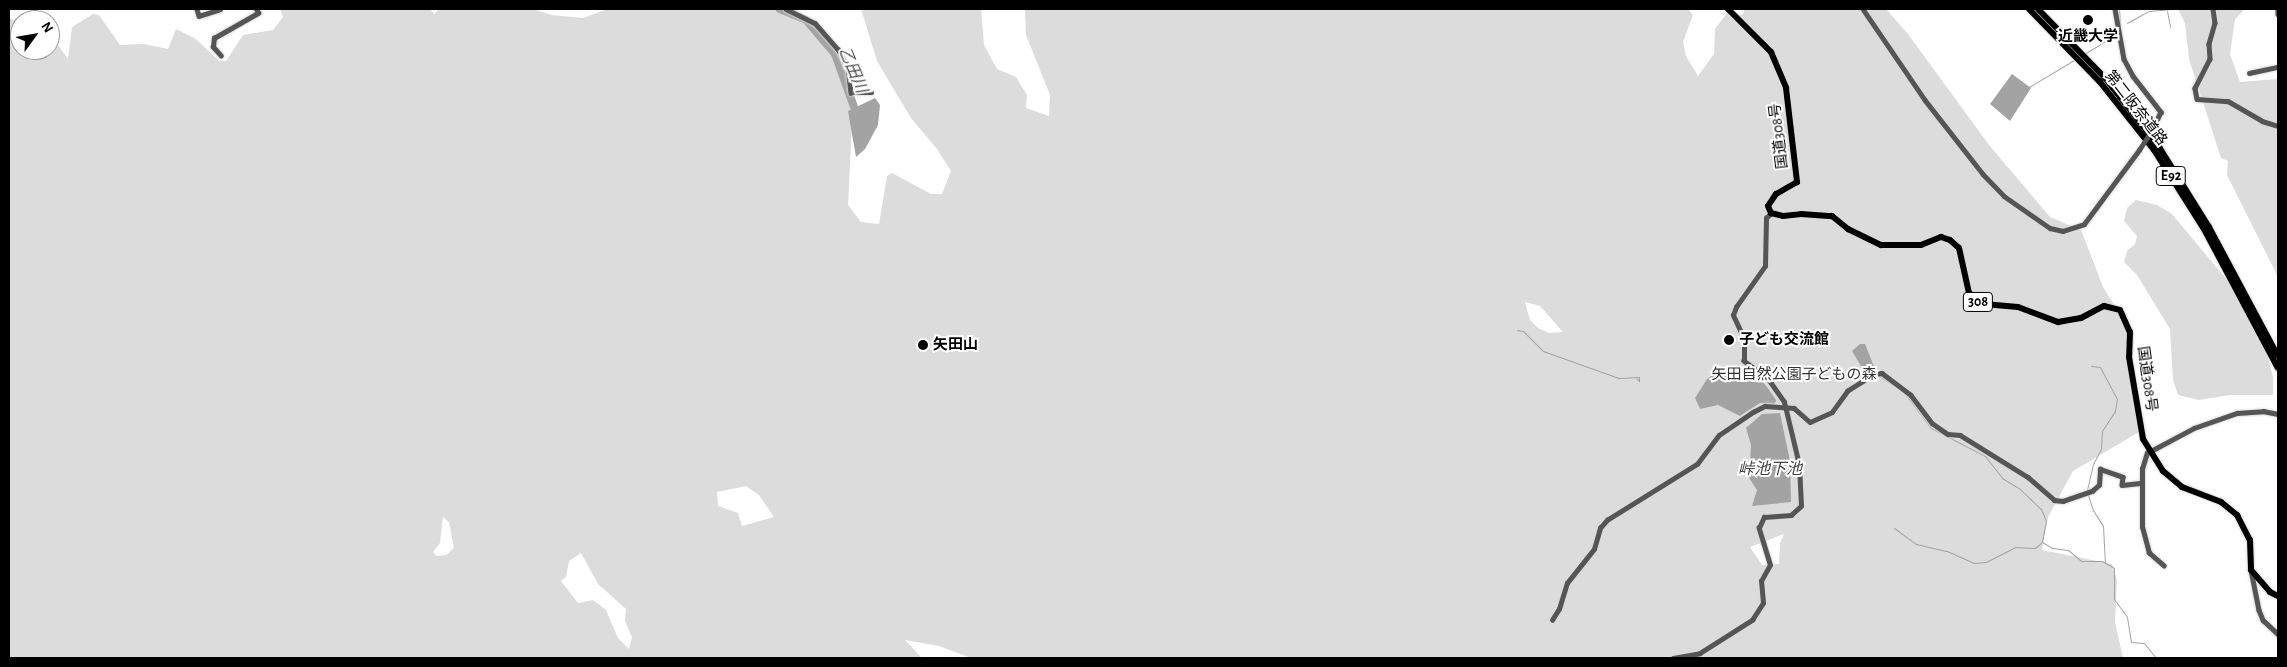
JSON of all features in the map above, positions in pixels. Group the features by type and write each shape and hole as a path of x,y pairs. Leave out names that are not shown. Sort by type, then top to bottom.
{"highway":[{"name":"国道308号","path":"1728,9 1771,52 1786,88 1797,182 1773,197 1768,206 1771,213 1783,216 1801,214 1832,216 1848,229 1881,245 1921,245 1941,237 1950,240 1959,248 1969,293 1984,304 2018,307 2058,322 2081,318 2104,306 2118,308 2126,318 2130,332 2129,357 2141,431 2151,451 2163,471 2182,487 2221,502 2237,514 2250,540 2250,570"},
{"name":"第二阪奈道路","path":"2029,9 2100,82 2154,150 2204,229 2278,368"},
{"name":"第二阪奈道路","path":"2038,9 2105,78 2158,147 2205,220 2278,356"},
{"path":"2250,570 2270,592 2278,596"}],"street":[{"path":"197,9 199,16 220,9"},
{"path":"221,56 213,47 214,38 258,14 256,9"},
{"path":"786,9 815,23 838,49 848,68 851,93 872,93"},
{"path":"1863,9 1925,100 1982,174 2004,196 2050,228 2063,232 2084,224 2139,150 2161,112 2133,76 2124,59 2114,9"},
{"path":"2213,9 2215,23 2210,44 2210,59 2195,88 2197,98 2228,101 2262,122 2278,126"},
{"path":"2278,9 2278,14"},
{"path":"2250,73 2278,68"},
{"path":"1673,658 1700,653 1741,628 1763,603 1762,581 1770,565 1759,528 1764,518 1791,514 1801,506 1799,465 1785,408 1778,391 1767,378 1744,361 1744,339 1733,315 1736,307 1765,266 1766,218 1771,213"},
{"path":"1552,620 1559,609 1567,583 1594,549 1600,528 1607,520 1697,464 1719,434 1752,412 1765,406 1794,408 1810,422 1832,412 1855,384 1874,374 1882,373 1911,395 1932,423 1948,434 1960,435 1996,460 2028,477 2054,500 2063,501 2092,491 2099,485 2100,469 2123,477 2122,485 2142,483"},
{"path":"2164,566 2149,553 2142,527 2142,468 2147,454 2194,428 2237,413 2263,411 2278,414"},
{"path":"2250,570 2263,620 2278,634"}],"green space":[{"name":"矢田自然公園子どもの森","path":"280,9 430,9 434,14 439,9 532,9 552,15 583,18 608,9 795,9 814,21 838,49 848,68 853,102 848,205 861,222 879,224 887,176 892,173 931,194 942,194 951,171 937,149 911,118 877,61 861,9 981,9 984,45 997,69 1016,77 1027,95 1026,108 1049,116 1050,95 1026,35 1025,9 1688,9 1693,15 1683,42 1686,56 1698,76 1714,54 1715,29 1727,13 1743,15 1744,9 1886,9 1908,34 1989,145 2050,217 2081,230 2103,287 2124,321 2136,380 2139,432 2073,471 2048,517 2042,550 2112,564 2117,580 2115,622 2123,658 971,658 939,646 905,640 922,658 9,658 9,18 10,60 60,60 60,48 68,59 72,27 93,14 99,15 120,45 144,44 168,49 176,29 196,39 219,61 226,61 243,35 273,30 283,17","holes":["1525,302 1540,306 1563,332 1549,333 1538,328 1530,320","746,486 759,495 774,517 742,526 738,513 718,506 717,492","443,517 449,522 454,548 446,555 436,556 433,552 440,543","1784,534 1780,543 1779,564 1762,565 1750,547","581,553 598,584 626,609 625,621 632,637 629,649 618,638 606,610 593,600 578,603 561,581 566,577 569,561"]},
{"path":"2178,9 2245,9 2235,19 2230,54 2240,82 2278,79 2278,277 2227,175 2228,161 2221,158 2189,59 2185,23"},
{"path":"2136,200 2157,205 2172,214 2237,292 2266,350 2273,377 2273,395 2230,395 2199,400 2178,395 2173,380 2170,329 2137,275 2124,262 2127,251 2135,244 2137,236 2124,221 2127,208"}],"water":[{"path":"2012,74 2031,88 2010,121 1990,104"},
{"path":"875,98 880,105 878,125 865,149 856,157 848,111"},
{"path":"1860,344 1865,344 1875,369 1865,373 1852,351"},
{"path":"1743,371 1760,379 1776,400 1775,404 1760,403 1740,416 1718,405 1700,409 1695,398 1707,379 1714,374"},
{"name":"峠池下池","path":"1780,413 1790,461 1791,502 1752,506 1757,490 1749,478 1751,445 1746,428 1762,414"}],"waterway":[{"name":"乙田川","path":"780,9 806,20 835,54 854,107"},
{"path":"2119,9 2120,25"},
{"path":"2127,23 2149,11 2172,9"},
{"path":"2167,11 2170,27"},
{"path":"2084,54 2117,34"},
{"path":"2029,87 2074,60"},
{"path":"1517,330 1523,331 1543,351 1619,378 1639,377 1639,381 1637,379"},
{"path":"2087,490 2093,464 2101,449 2102,431 2115,411 2117,399 2100,367 2091,366"},
{"path":"1879,376 1903,391 1931,428 1985,456 2002,478 2020,489 2041,509 2046,521 2042,542 2052,548 2068,550 2081,561 2102,561 2114,568 2114,599 2127,617 2131,642 2144,643 2156,658"},
{"path":"2088,495 2093,510 2103,526 2105,562"},
{"path":"1894,528 1916,544 1947,551 1974,563 1986,562 2015,547 2035,548 2041,543"}],"place":[{"name":"近畿大学","path":"2088,20"},
{"name":"子ども交流館","path":"1729,340"},
{"name":"矢田山","path":"923,345"}]}
